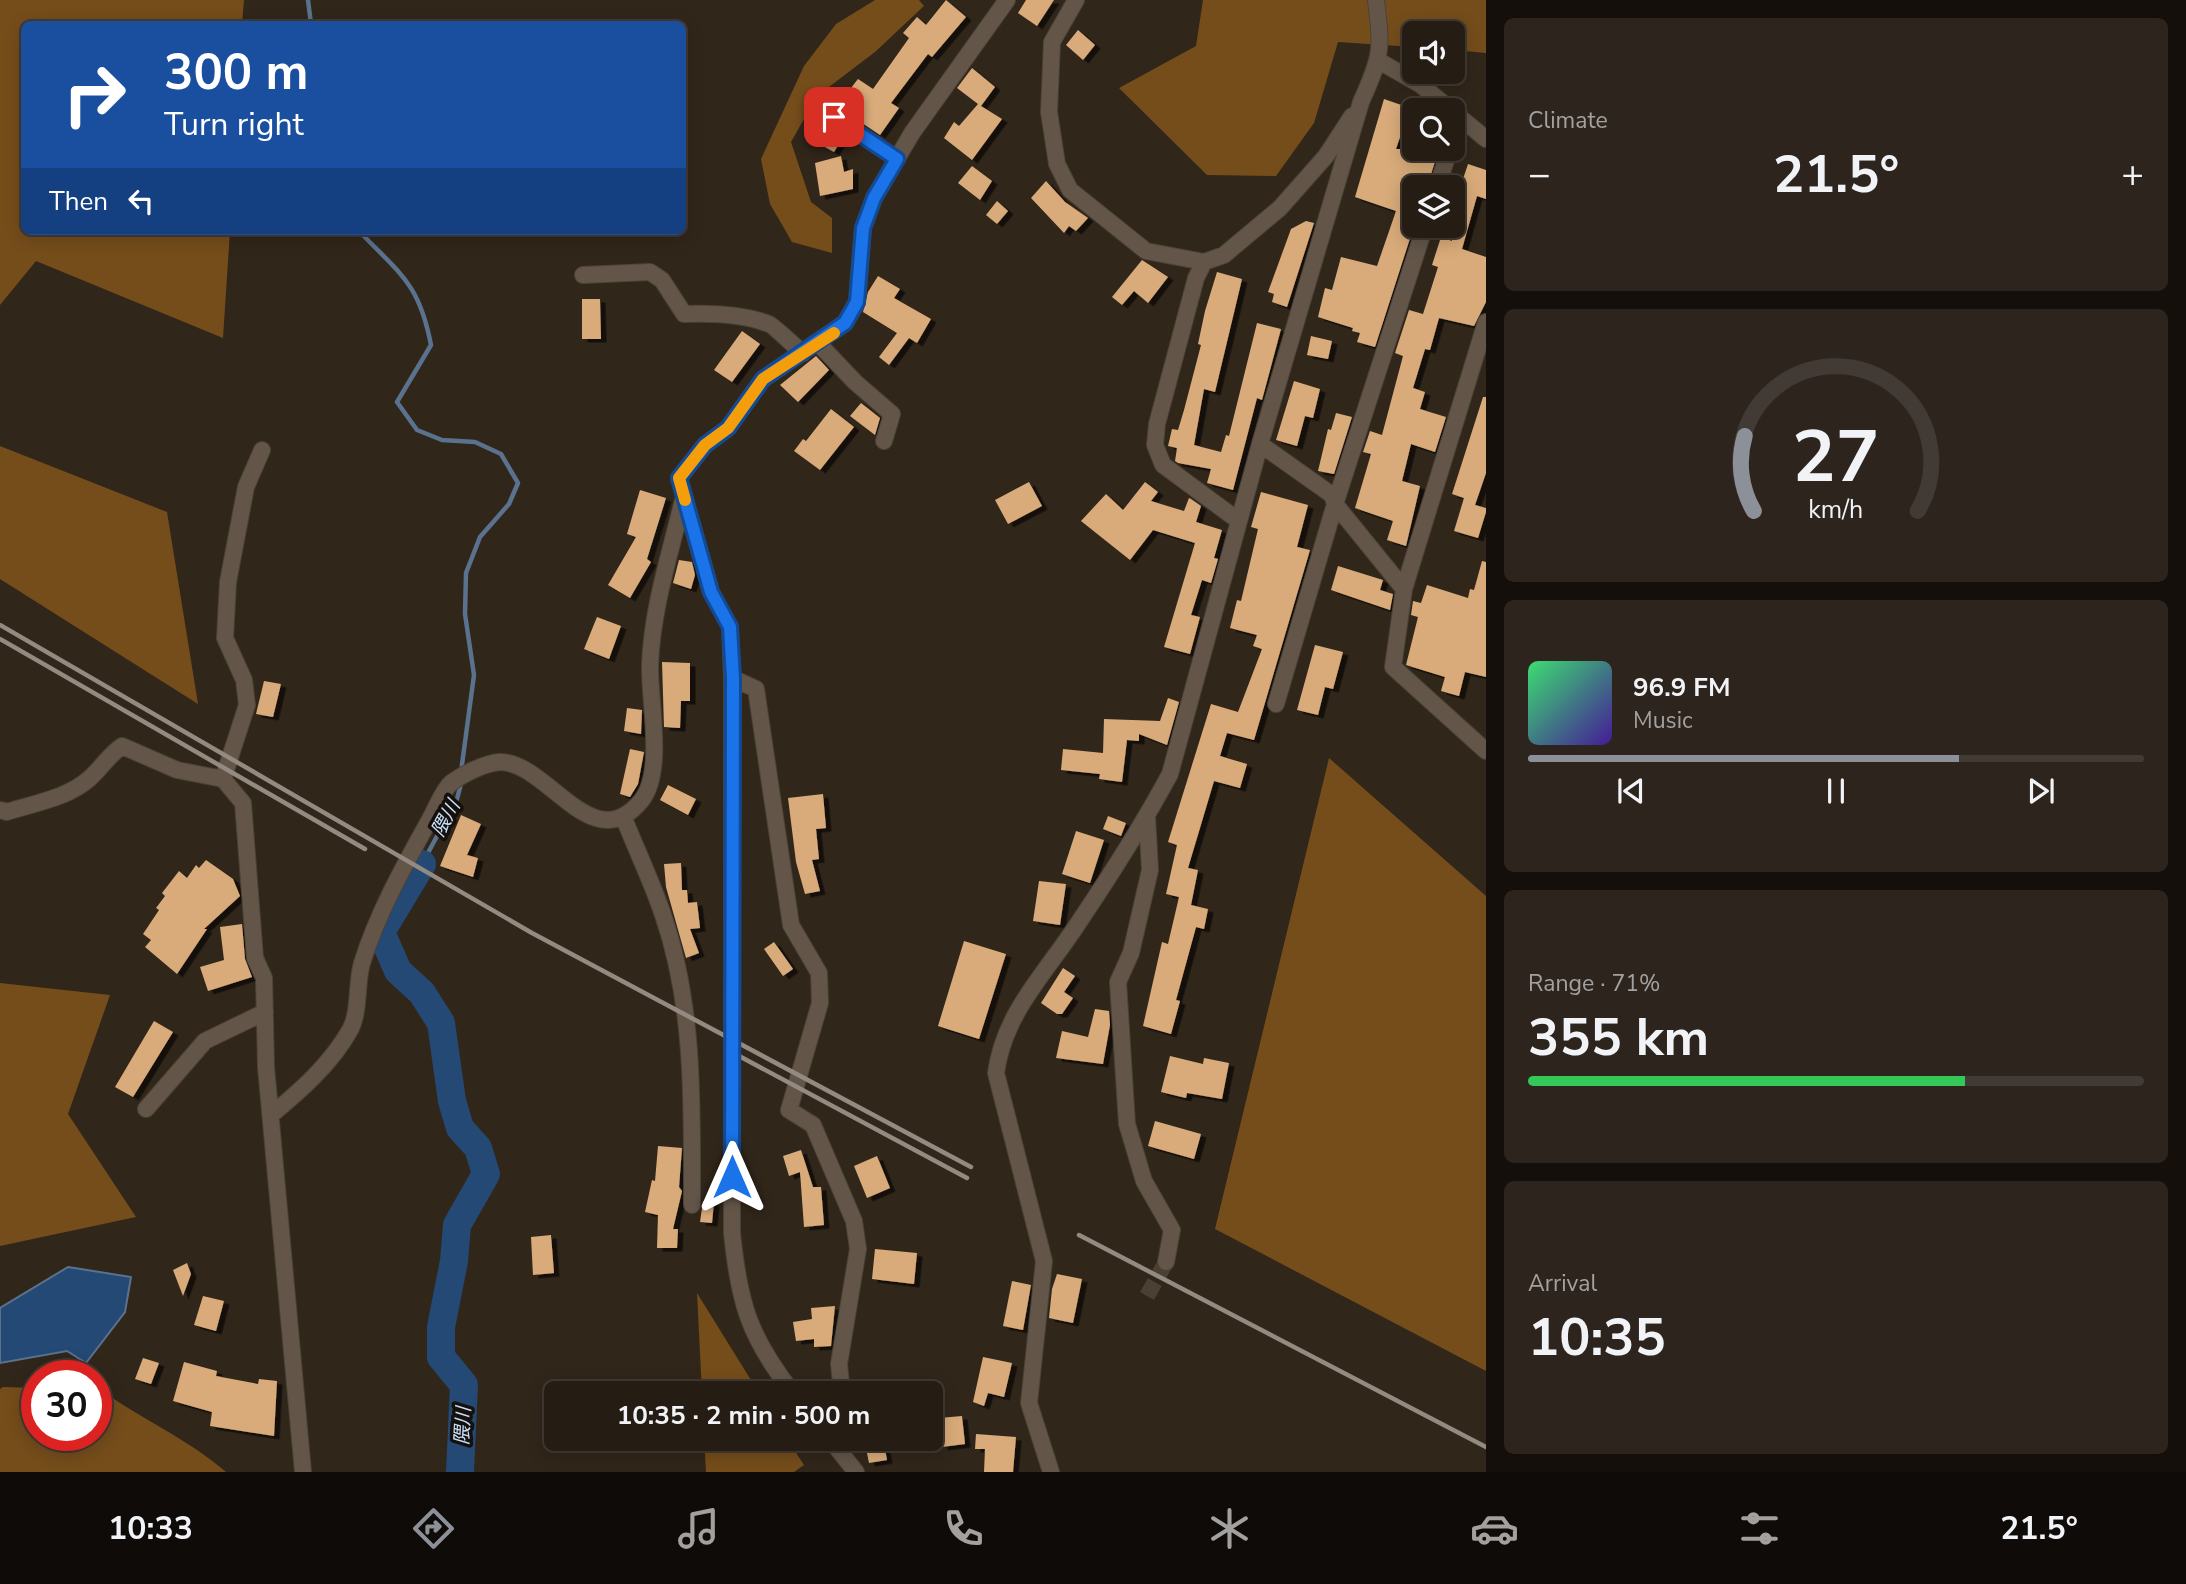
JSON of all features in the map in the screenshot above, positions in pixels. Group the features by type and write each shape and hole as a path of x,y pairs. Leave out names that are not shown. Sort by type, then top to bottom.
{"street":[{"path":"783,1381 766,1359 747,1319 737,1278 732,1233 733,678 730,627 711,592 679,478 705,445 728,428 763,379 845,323 857,302 863,228 874,198 897,159 1007,0"},
{"path":"1076,0 1052,42 1049,112 1057,164 1070,190 1146,251 1204,262 1224,255 1280,208 1326,156 1361,102"},
{"path":"1051,1472 1028,1403 1044,1261 996,1073 1000,1045 1013,1017 1076,928 1147,817 1170,774 1261,444 1361,102 1379,61 1381,42 1376,0"},
{"path":"1379,61 1422,85 1439,98"},
{"path":"834,117 897,159"},
{"path":"1465,119 1486,138"},
{"path":"1276,704 1335,504 1421,238"},
{"path":"1204,262 1196,278 1167,385 1155,445 1163,465 1239,522"},
{"path":"583,275 650,272 662,280 684,314 709,313 771,324 785,341 803,352"},
{"path":"1486,322 1404,589 1393,667 1486,751"},
{"path":"817,342 855,383 892,414 884,440"},
{"path":"1261,444 1332,495 1335,504 1404,589"},
{"path":"223,779 247,705 243,680 225,638 228,582 246,487 262,450"},
{"path":"271,1115 308,1083 351,1028 362,965 374,928 395,883 450,784 473,771 499,762 520,767 593,819 623,816 642,800 650,780 654,742 650,667 654,617 684,496"},
{"path":"733,678 756,690 791,925 819,973 820,1003 789,1110 813,1125 855,1221 858,1249 839,1364 841,1381"},
{"path":"0,810 7,812 62,796 89,779 111,753 122,746 177,770 223,779 243,803 255,958 264,978 266,1067 303,1472"},
{"path":"623,816 663,916 677,972 692,1068 692,1205"},
{"path":"1147,817 1150,870 1131,953 1118,982 1127,1124 1144,1181 1172,1230 1166,1262"},
{"path":"146,1110 205,1041 265,1012"},
{"path":"842,1451 856,1472"}],"shaded area":[{"path":"0,0 244,0 242,21 21,21 21,235 230,235 223,338 36,261 0,305"},
{"path":"875,0 919,0 924,6 875,52 817,96 791,142 811,202 832,218 832,253 792,242 770,204 761,159 804,66 836,24"},
{"path":"1203,0 1486,0 1486,53 1465,51 1465,21 1402,21 1402,46 1338,42 1314,123 1276,176 1207,175 1119,88 1196,46"},
{"path":"0,446 167,512 198,704 0,579"},
{"path":"1329,758 1486,896 1486,1371 1215,1229"},
{"path":"0,983 110,995 68,1114 136,1217 0,1246"},
{"path":"697,1293 752,1381 701,1381"},
{"path":"21,1388 21,1451 112,1451 112,1397 196,1449 226,1472 0,1472 0,1389"},
{"path":"705,1451 795,1451 804,1465 794,1472 706,1472"}],"water":[{"path":"68,1267 131,1277 125,1312 88,1360 81,1360 67,1351 0,1363 0,1308"}],"building":[{"path":"946,0 966,17 932,57 928,54 891,103 899,108 880,135 844,111 846,106 840,102 858,79 873,89 909,38 903,33 917,17 926,25"},
{"path":"1026,0 1054,0 1037,26 1018,13"},
{"path":"1078,30 1095,45 1083,60 1066,45"},
{"path":"972,68 995,87 981,106 1002,119 972,160 944,138 954,122 959,126 978,104 957,88"},
{"path":"1384,99 1402,105 1402,131 1396,149 1402,149 1402,161 1435,161 1431,175 1402,175 1402,238 1410,238 1375,347 1357,342 1360,333 1352,331 1353,328 1318,317 1325,288 1332,290 1341,257 1377,266 1396,211 1355,197"},
{"path":"833,129 844,136 834,152 823,146"},
{"path":"841,156 844,172 853,169 853,189 820,196 815,163"},
{"path":"1468,164 1486,170 1486,199 1477,196 1462,249 1486,257 1486,302 1474,326 1439,318 1430,350 1425,349 1413,388 1425,392 1420,409 1446,417 1435,452 1411,444 1402,481 1420,486 1406,546 1387,540 1393,521 1355,508 1371,454 1363,452 1370,431 1382,435 1403,356 1395,353 1409,310 1423,314 1438,267 1432,265 1441,238 1452,241 1452,238 1465,238 1464,175"},
{"path":"972,166 992,181 980,200 958,183"},
{"path":"1046,181 1065,202 1088,218 1076,231 1069,226 1064,233 1031,198"},
{"path":"997,201 1008,211 997,224 986,215"},
{"path":"1306,221 1314,223 1287,307 1272,302 1274,294 1268,292 1291,229"},
{"path":"1142,260 1168,277 1148,303 1134,291 1122,305 1112,297"},
{"path":"1217,272 1242,279 1215,392 1204,389 1194,445 1221,452 1226,435 1229,436 1257,323 1281,329 1262,400 1257,398 1233,490 1207,483 1211,469 1178,463 1175,461 1177,448 1168,446 1172,429 1178,430 1184,410 1201,345 1198,344 1205,311"},
{"path":"878,276 900,289 894,298 931,319 917,343 909,338 889,365 879,357 897,333 863,312 868,292"},
{"path":"582,299 600,299 601,339 582,339"},
{"path":"742,331 760,344 732,382 714,370"},
{"path":"1311,336 1332,341 1328,359 1307,355"},
{"path":"816,356 829,370 798,402 780,385"},
{"path":"1294,381 1320,389 1313,418 1305,416 1297,446 1276,440"},
{"path":"1483,397 1486,397 1486,473 1475,505 1486,508 1486,512 1478,538 1454,531 1464,498 1452,494"},
{"path":"861,403 880,418 875,435 850,416"},
{"path":"831,409 854,427 820,470 794,451 803,439 806,441"},
{"path":"1336,413 1352,417 1334,474 1318,471 1328,429 1331,430"},
{"path":"1029,482 1042,506 1008,524 995,500"},
{"path":"1145,482 1158,492 1151,501 1184,511 1189,498 1201,506 1196,522 1222,530 1214,558 1218,559 1211,583 1202,580 1191,615 1200,617 1190,654 1164,647 1195,543 1153,530 1130,560 1081,521 1106,494 1123,510"},
{"path":"640,490 666,498 647,559 651,562 630,598 608,585 636,537 627,534"},
{"path":"1261,492 1308,505 1297,547 1310,550 1254,740 1227,733 1220,756 1247,764 1240,788 1214,781 1188,868 1198,870 1191,905 1208,909 1204,929 1196,927 1176,1000 1180,1001 1171,1034 1143,1026 1162,942 1168,944 1179,897 1166,894 1177,845 1168,842 1211,704 1238,712 1262,649 1253,646 1257,635 1230,628 1237,600 1241,601 1258,529 1251,527"},
{"path":"679,560 692,562 695,575 691,589 673,583"},
{"path":"1482,561 1486,562 1486,677 1465,672 1459,696 1441,691 1445,677 1406,665 1418,617 1411,615 1413,601 1421,603 1427,585 1468,598 1470,589 1474,590"},
{"path":"1338,566 1383,580 1380,590 1393,594 1390,610 1331,590"},
{"path":"597,617 621,626 609,659 584,649"},
{"path":"1315,645 1343,652 1333,689 1325,687 1318,715 1297,710"},
{"path":"662,662 690,663 690,701 681,701 680,728 664,727"},
{"path":"264,681 281,684 273,717 256,714"},
{"path":"1168,698 1179,702 1167,745 1139,734 1139,741 1127,740 1122,782 1099,779 1100,774 1061,770 1063,749 1103,753 1104,719 1160,721"},
{"path":"627,708 642,710 641,734 624,731"},
{"path":"630,749 644,752 638,784 630,797 620,794"},
{"path":"668,785 696,799 688,815 660,800"},
{"path":"823,794 826,828 816,829 819,859 812,860 820,891 805,894 796,862 788,798"},
{"path":"461,815 481,824 467,855 478,858 473,877 440,866"},
{"path":"1108,816 1126,823 1121,836 1103,829"},
{"path":"1076,831 1104,840 1090,883 1062,874"},
{"path":"206,860 233,879 240,896 204,929 207,929 177,974 145,947 151,940 143,934 159,910 156,908 165,896 162,893 179,871 187,878 196,865 199,868"},
{"path":"681,863 682,890 687,890 688,903 697,902 700,928 690,929 699,953 686,958 666,887 664,864"},
{"path":"1039,881 1066,884 1060,925 1033,921"},
{"path":"242,924 245,959 252,977 208,991 200,967 224,960 220,927"},
{"path":"964,941 1006,954 979,1039 938,1026"},
{"path":"774,942 793,969 783,976 764,949"},
{"path":"1063,968 1075,976 1064,992 1073,998 1062,1014 1057,1014 1041,1003"},
{"path":"1095,1009 1109,1011 1110,1025 1103,1064 1056,1058 1062,1031 1088,1037"},
{"path":"154,1021 173,1032 133,1097 115,1087"},
{"path":"1170,1056 1203,1064 1204,1058 1229,1063 1222,1099 1187,1093 1186,1098 1161,1092"},
{"path":"1155,1121 1201,1134 1194,1159 1148,1146"},
{"path":"658,1146 682,1148 679,1187 682,1191 673,1229 678,1229 677,1248 657,1248 658,1215 645,1212 652,1180 655,1181"},
{"path":"801,1150 813,1187 821,1187 824,1225 804,1227 800,1172 789,1176 783,1156"},
{"path":"877,1156 890,1188 867,1198 854,1166"},
{"path":"703,1201 714,1202 712,1223 700,1222"},
{"path":"551,1235 554,1273 533,1275 531,1237"},
{"path":"875,1249 917,1253 914,1284 872,1279"},
{"path":"187,1263 191,1274 183,1296 173,1270"},
{"path":"1057,1274 1082,1279 1073,1323 1049,1318 1052,1289"},
{"path":"1012,1281 1031,1285 1023,1330 1003,1326"},
{"path":"203,1296 224,1301 216,1331 194,1325"},
{"path":"835,1306 831,1346 814,1347 814,1339 796,1341 793,1322 812,1319 811,1308"},
{"path":"983,1357 1012,1363 1004,1397 988,1393 984,1406 973,1402"},
{"path":"143,1358 159,1363 151,1384 135,1379"},
{"path":"184,1362 217,1371 216,1376 258,1384 259,1379 277,1381 274,1436 210,1426 212,1412 173,1401"},
{"path":"962,1416 965,1444 943,1447 943,1418"},
{"path":"976,1434 1016,1437 1013,1472 984,1472 985,1449 975,1449"},
{"path":"867,1451 885,1451 887,1460 869,1463"}],"waterway":[{"name":"隈川","path":"308,0 311,21"},
{"name":"隈川","path":"363,235 397,270 414,293 421,307 431,345 397,402 417,430 442,440 475,442 501,454 518,483 509,504 480,537 466,573 465,614 474,675 461,772"},
{"name":"隈川","path":"422,864 457,799 462,780"},
{"name":"隈川","path":"422,864 381,932 398,971 422,993 441,1023 452,1101 460,1128 478,1148 486,1174 457,1225 454,1261 441,1327 441,1357 464,1385 460,1472"}],"tunnel":[{"path":"1147,1296 1166,1262"}],"railway":[{"path":"0,625 532,933 971,1167"},
{"path":"0,639 365,849"},
{"path":"726,1049 967,1178"},
{"path":"1079,1235 1486,1447"}],"slow traffic":[{"path":"685,500 679,478 705,445 728,428 763,379 834,333"}],"route":[{"path":"732,1177 733,678 730,627 711,592 679,478 705,445 728,428 763,379 831,335 845,323 857,302 863,228 874,198 897,159 834,117"}]}
